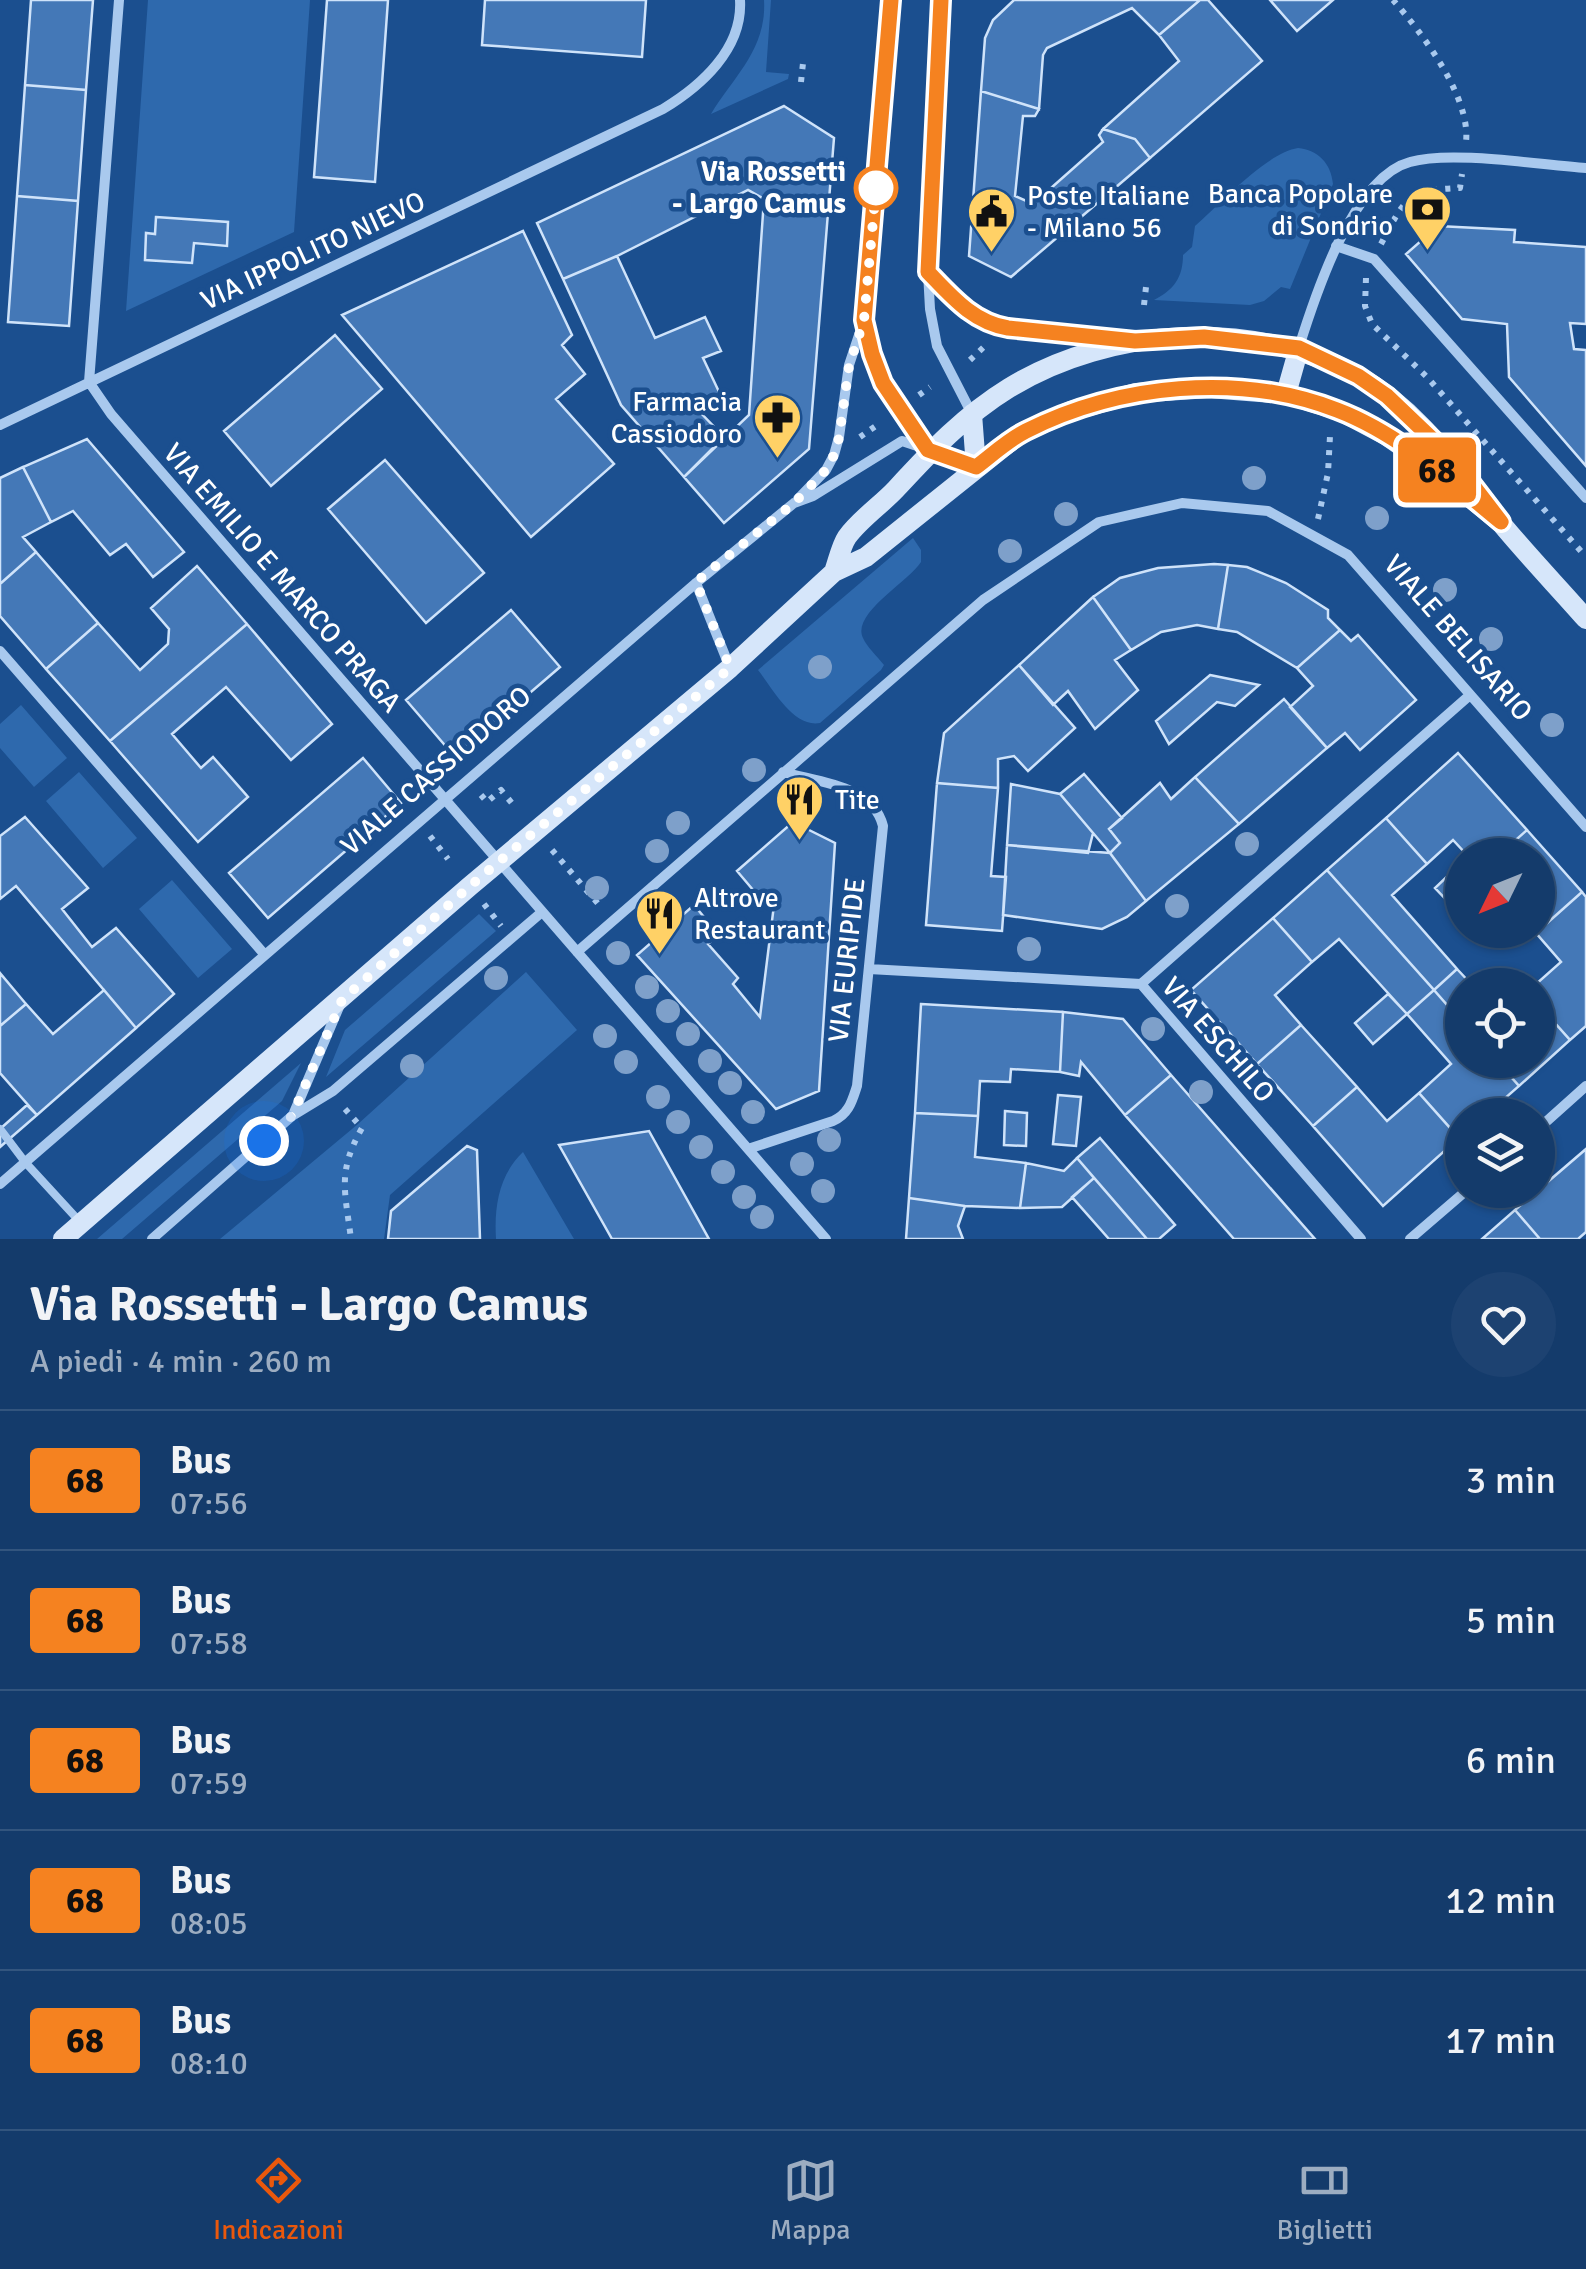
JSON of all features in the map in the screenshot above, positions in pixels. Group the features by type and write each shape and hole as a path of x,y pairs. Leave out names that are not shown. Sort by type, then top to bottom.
{"main road":[{"path":"834,572 846,538 895,490 928,450 1012,386 1077,357 1135,341 1204,337 1299,348 1358,376 1387,396 1452,458 1501,522 1586,619"},
{"path":"1286,394 1299,348"},
{"path":"62,1239 730,668 834,572 866,558 1021,433 1070,411 1136,394 1208,388 1286,394 1340,411 1387,436 1443,474 1501,522"},
{"path":"972,414 976,467"},
{"path":"928,450 976,467"}],"street":[{"path":"89,382 119,0"},
{"name":"VIA IPPOLITO NIEVO","path":"0,424 645,118 689,92 711,72 737,30 740,0"},
{"path":"794,503 826,470 834,455 849,366 864,320 891,0"},
{"path":"941,0 928,272 930,309 937,346 972,414"},
{"path":"1299,348 1336,246 1374,182 1408,162 1428,158 1586,168"},
{"path":"1336,246 1374,259 1387,272 1586,498"},
{"path":"928,272 962,307 992,325 1135,341"},
{"path":"864,320 883,383 928,450"},
{"name":"VIA EMILIO E MARCO PRAGA","path":"89,382 111,414 826,1239"},
{"name":"VIALE CASSIODORO","path":"0,1184 696,582 794,503 813,496 902,441 928,450"},
{"name":"VIALE BELISARIO","path":"783,772 984,600 1099,522 1182,503 1268,511 1348,554 1586,827"},
{"path":"696,582 730,668"},
{"path":"0,651 265,955"},
{"path":"1140,984 1470,695"},
{"path":"577,952 783,772"},
{"name":"VIA EURIPIDE","path":"748,1149 844,1116 857,1086 870,969 881,816 860,793 783,772"},
{"path":"152,1239 292,1116 332,1091 542,912"},
{"name":"VIA ESCHILO","path":"870,969 1140,984 1360,1239"},
{"path":"292,1116 342,1000"},
{"path":"1555,1113 1586,1086"},
{"path":"1410,1239 1446,1208"}],"lane":[{"path":"0,1128 25,1162 81,1223"}],"path":[{"path":"1396,3 1456,90 1465,112 1467,132"},
{"path":"801,82 803,63"},
{"path":"1379,248 1394,216 1414,193 1460,188"},
{"path":"1366,274 1365,306 1372,324 1438,390 1586,556"},
{"path":"1144,305 1146,287"},
{"path":"970,360 987,344"},
{"path":"919,396 930,388"},
{"path":"855,440 880,423"},
{"path":"1314,536 1328,473 1330,436"},
{"path":"473,787 486,802 500,790 516,808"},
{"path":"425,830 448,858"},
{"path":"552,850 603,910"},
{"path":"578,880 587,872"},
{"path":"484,904 499,924"},
{"path":"346,1109 362,1128 347,1155 344,1183 350,1239"}],"shaded area":[{"path":"148,0 310,0 294,232 126,311"},
{"path":"764,0 771,0 766,72 789,74 788,79 711,114 755,48 764,17"},
{"path":"1298,148 1322,159 1333,184 1290,289 1281,287 1264,301 1250,305 1154,300 1176,282 1183,255 1192,247 1195,226 1258,169"},
{"path":"913,538 921,550 921,562 873,609 862,629 863,638 884,665 881,670 820,723 801,720 784,706 758,670"},
{"path":"21,705 67,758 34,787 0,748 0,724"},
{"path":"79,772 137,838 103,868 46,801"},
{"path":"172,880 232,949 198,978 139,909"},
{"path":"479,914 496,931 326,1077 345,1030"},
{"path":"526,972 577,1030 390,1195 384,1239 220,1239 358,1124"},
{"path":"301,1063 282,1101 122,1239 97,1239"},
{"path":"523,1152 574,1239 496,1239 500,1192 508,1171"}],"building":[{"path":"31,0 93,0 86,90 25,85"},
{"path":"327,0 388,0 375,182 314,177"},
{"path":"485,0 646,0 642,57 482,45"},
{"path":"1014,0 1200,0 1159,35 1132,8 1047,48 1043,55 1039,109 981,91 985,38 993,20"},
{"path":"1200,0 1208,0 1262,61 1150,158 1135,139 1103,129 1179,61 1159,35"},
{"path":"1270,0 1333,0 1297,31"},
{"path":"25,85 86,90 78,201 17,196"},
{"path":"981,91 1039,109 1035,116 1023,116 1015,196 1033,204 1103,142 1099,135 1103,129 1135,139 1150,158 1011,277 969,256"},
{"path":"784,106 834,138 809,449 724,523 684,477 749,415 764,199 748,190 563,279 537,223"},
{"path":"17,196 78,201 69,326 8,322"},
{"path":"156,217 228,222 227,246 194,243 192,263 145,260 146,233 155,234"},
{"path":"1438,226 1515,230 1514,242 1586,247 1586,324 1570,323 1574,349 1586,350 1586,466 1509,377 1507,324 1462,319 1406,254"},
{"path":"523,231 572,335 562,345 585,374 556,399 614,464 531,537 342,315"},
{"path":"617,256 655,338 705,317 721,351 703,358 721,396 695,407 724,437 684,477 621,405 563,279"},
{"path":"335,335 382,389 271,486 224,431"},
{"path":"87,439 184,552 153,577 126,544 110,555 73,511 51,522 23,467"},
{"path":"385,460 484,573 426,623 328,509"},
{"path":"23,467 51,522 23,537 36,552 0,584 0,478"},
{"path":"36,552 98,623 46,669 0,616 0,584"},
{"path":"1228,565 1218,629 1197,625 1161,632 1131,650 1093,597 1120,578 1158,568"},
{"path":"1228,565 1247,567 1286,583 1328,610 1328,618 1340,630 1297,668 1237,632 1218,629"},
{"path":"197,566 247,624 110,741 46,669 98,623 140,670 168,644 169,629 151,608"},
{"path":"1093,597 1131,650 1115,660 1138,690 1095,729 1068,691 1053,705 1019,665"},
{"path":"511,610 560,667 455,757 406,700"},
{"path":"247,624 332,724 291,760 226,687 172,734 201,768 213,757 248,797 198,842 110,741"},
{"path":"1340,630 1351,641 1358,635 1416,700 1360,750 1345,733 1327,748 1290,707 1313,686 1297,668"},
{"path":"1019,665 1075,728 1028,771 1014,756 998,759 998,788 937,783 944,733"},
{"path":"1210,675 1259,685 1235,706 1217,702 1169,744 1156,721"},
{"path":"1284,699 1327,748 1239,824 1195,777"},
{"path":"1458,753 1527,830 1518,838 1445,838 1445,847 1427,864 1386,818"},
{"path":"363,758 401,803 268,918 229,873"},
{"path":"1084,774 1122,818 1109,829 1120,843 1110,853 1060,794"},
{"path":"1195,777 1239,824 1146,901 1110,853 1120,843 1109,829 1160,783 1171,799"},
{"path":"937,783 998,788 991,876 1006,877 1002,931 926,925"},
{"path":"1011,784 1060,794 1093,833 1088,853 1007,845"},
{"path":"25,817 88,888 62,909 92,947 116,928 174,994 136,1028 16,886 0,899 0,836"},
{"path":"1386,818 1427,864 1392,895 1456,968 1445,968 1445,980 1434,990 1327,870"},
{"path":"793,822 835,843 819,1091 776,1109 637,955 694,905 718,934 708,944 738,978 733,984 760,1017 775,897 764,903 737,871"},
{"path":"1527,830 1534,838 1518,838"},
{"path":"1007,845 1110,853 1146,901 1127,917 1102,929 1003,915"},
{"path":"1555,862 1582,892 1555,916"},
{"path":"1327,870 1434,990 1407,1014 1339,939 1312,962 1273,918"},
{"path":"1445,878 1445,898 1435,888"},
{"path":"1582,892 1586,897 1586,1026 1570,1040 1555,1023 1554,968 1561,962 1549,948 1555,948 1555,916"},
{"path":"1273,918 1312,962 1275,995 1301,1025 1257,1064 1191,990"},
{"path":"0,973 26,1004 0,1026"},
{"path":"1445,980 1445,1003 1434,990"},
{"path":"104,990 136,1028 37,1115 0,1073 0,1026 26,1004 53,1034"},
{"path":"1434,990 1445,1003 1445,1057 1407,1014"},
{"path":"1388,994 1407,1014 1373,1044 1355,1023"},
{"path":"921,1004 1063,1012 1060,1072 1011,1069 1010,1082 980,1081 978,1116 915,1113"},
{"path":"1063,1012 1123,1019 1171,1075 1125,1115 1081,1062 1079,1076 1060,1072"},
{"path":"1555,1023 1570,1040 1555,1054"},
{"path":"1301,1025 1357,1087 1313,1126 1257,1064"},
{"path":"1445,1069 1445,1078 1512,1078 1519,1086 1505,1098 1445,1098 1445,1122 1419,1093"},
{"path":"1171,1075 1315,1239 1234,1239 1125,1115"},
{"path":"1512,1078 1528,1078 1519,1086"},
{"path":"1357,1087 1387,1121 1419,1093 1445,1122 1445,1151 1383,1206 1313,1126"},
{"path":"1058,1095 1081,1097 1076,1146 1053,1144"},
{"path":"27,1105 37,1115 0,1147 0,1129"},
{"path":"1005,1111 1027,1113 1026,1146 1004,1145"},
{"path":"915,1113 978,1116 975,1157 1026,1163 1020,1208 909,1198"},
{"path":"649,1131 709,1239 612,1239 559,1145"},
{"path":"1100,1138 1175,1225 1159,1239 1147,1239 1077,1158"},
{"path":"467,1146 477,1150 480,1239 388,1239 391,1211"},
{"path":"1586,1149 1586,1232 1578,1239 1540,1239 1515,1210 1555,1208 1555,1176"},
{"path":"1077,1158 1094,1178 1062,1207 1020,1208 1026,1163 1064,1171"},
{"path":"1094,1178 1147,1239 1109,1239 1072,1197"},
{"path":"909,1198 965,1206 958,1226 963,1239 906,1239"},
{"path":"1515,1210 1540,1239 1482,1239"}],"bus line":[{"name":"68","path":"891,0 864,320 883,383 928,450 976,467 1021,433 1070,411 1136,394 1208,388 1286,394 1340,411 1387,436 1443,474 1501,522 1421,425 1358,376 1299,348 1204,337 1135,341 1008,328 992,325 954,300 928,272 941,0"}],"place":[{"name":"Via Rossetti - Largo Camus","path":"876,188"},
{"name":"Banca Popolare di Sondrio","path":"1428,252"},
{"name":"Poste Italiane - Milano 56","path":"992,254"},
{"name":"Farmacia Cassiodoro","path":"777,460"},
{"name":"Tite","path":"800,842"},
{"name":"Altrove Restaurant","path":"659,956"}],"route":[{"path":"264,1141 292,1116 342,1000 470,886 730,668 696,582 794,503 826,470 834,455 849,366 864,320 876,188"}]}
